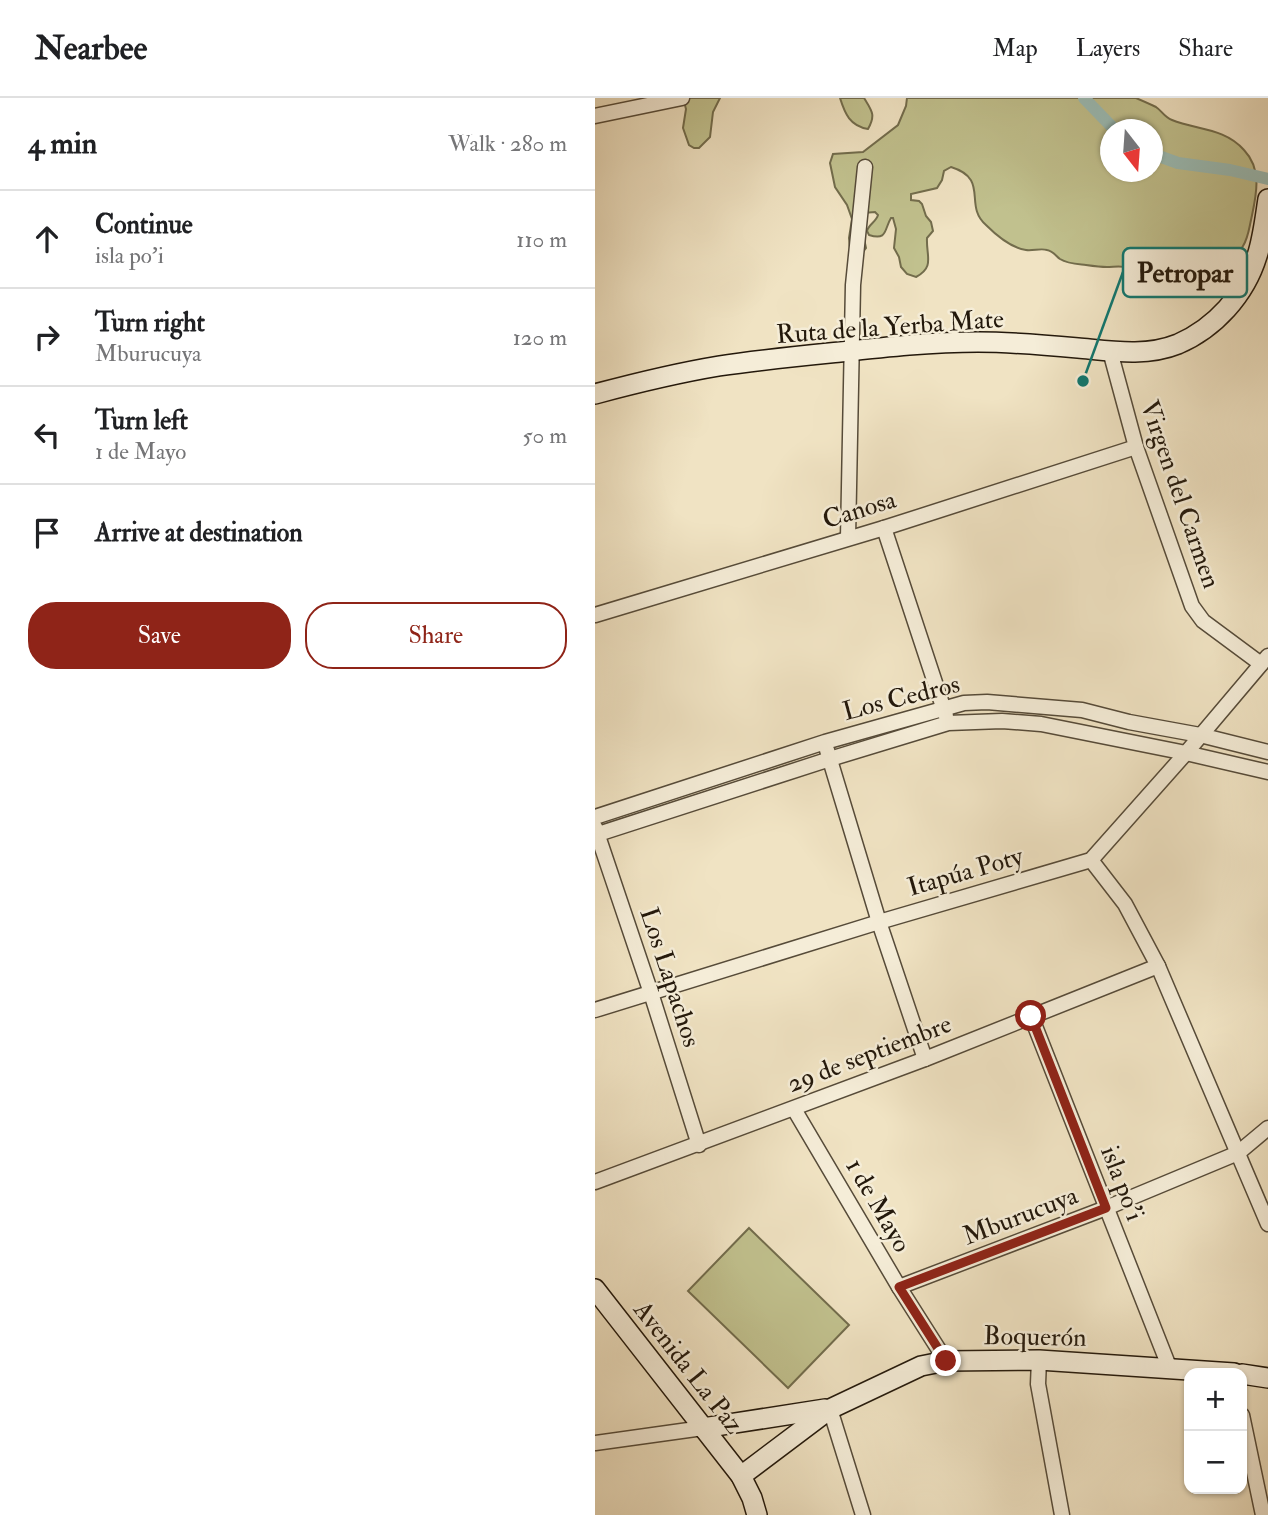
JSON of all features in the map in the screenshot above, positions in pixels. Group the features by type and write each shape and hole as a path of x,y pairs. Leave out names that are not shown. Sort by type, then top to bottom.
{"street":[{"path":"595,116 682,98"},
{"path":"848,538 853,285 865,167"},
{"name":"Ruta de la Yerba Mate","path":"595,394 716,367 891,346 977,342 1110,351 1147,352 1163,349 1180,343 1212,323 1239,293 1250,274 1259,248 1267,205"},
{"name":"Virgen del Carmen","path":"1110,351 1136,447 1192,606 1203,621 1264,660"},
{"name":"Canosa","path":"595,615 884,528 1136,447"},
{"path":"884,528 947,723"},
{"path":"1264,660 1187,753 1091,860 1125,904 1159,966 1268,1224"},
{"name":"Los Cedros","path":"595,817 825,742 964,703 986,702 1082,710 1268,752"},
{"path":"596,831 947,723 1002,721 1041,724 1268,772"},
{"path":"825,742 879,922 925,1059"},
{"name":"Los Lapachos","path":"596,831 699,1145"},
{"name":"Itapúa Poty","path":"595,1010 1091,860"},
{"name":"29 de septiembre","path":"595,1182 925,1059 1159,966"},
{"name":"isla po'i","path":"1031,1016 1170,1369"},
{"name":"1 de Mayo","path":"794,1109 946,1361"},
{"name":"Mburucuya","path":"899,1287 1106,1208 1238,1153 1268,1128"},
{"name":"Avenida La Paz","path":"595,1289 741,1476 757,1515"},
{"path":"1039,1360 1038,1384 1062,1515"},
{"name":"Boquerón","path":"741,1476 830,1409 921,1366 946,1361 1039,1360 1184,1370"},
{"path":"1247,1375 1268,1378"},
{"path":"595,1443 830,1409 863,1515"},
{"path":"1245,1431 1263,1515"},
{"path":"741,1476 746,1515"}],"green space":[{"path":"683,98 720,98 713,112 710,137 699,148 689,145 683,128 686,109"},
{"path":"840,98 864,98 872,113 868,129 849,118"},
{"path":"907,98 1136,98 1156,107 1172,120 1228,137 1244,150 1256,175 1255,202 1246,240 1221,268 1201,280 1181,286 1166,285 1123,267 1069,263 1053,252 1015,247 995,233 979,217 970,178 951,167 944,171 937,188 911,194 911,200 922,204 933,231 927,238 928,265 916,277 907,274 901,267 894,248 896,229 893,218 885,233 879,236 869,235 867,231 878,215 875,212 863,213 862,229 866,248 863,252 850,249 852,219 847,205 835,187 830,163 833,154 863,152 898,125"},
{"path":"749,1228 849,1325 788,1388 688,1291"}],"waterway":[{"path":"1084,98 1104,119"},
{"path":"1163,158 1178,163 1230,170 1268,179"}],"place":[{"name":"Petropar","path":"1083,381"}],"route":[{"path":"946,1361 899,1287 1106,1208 1031,1016"}]}
